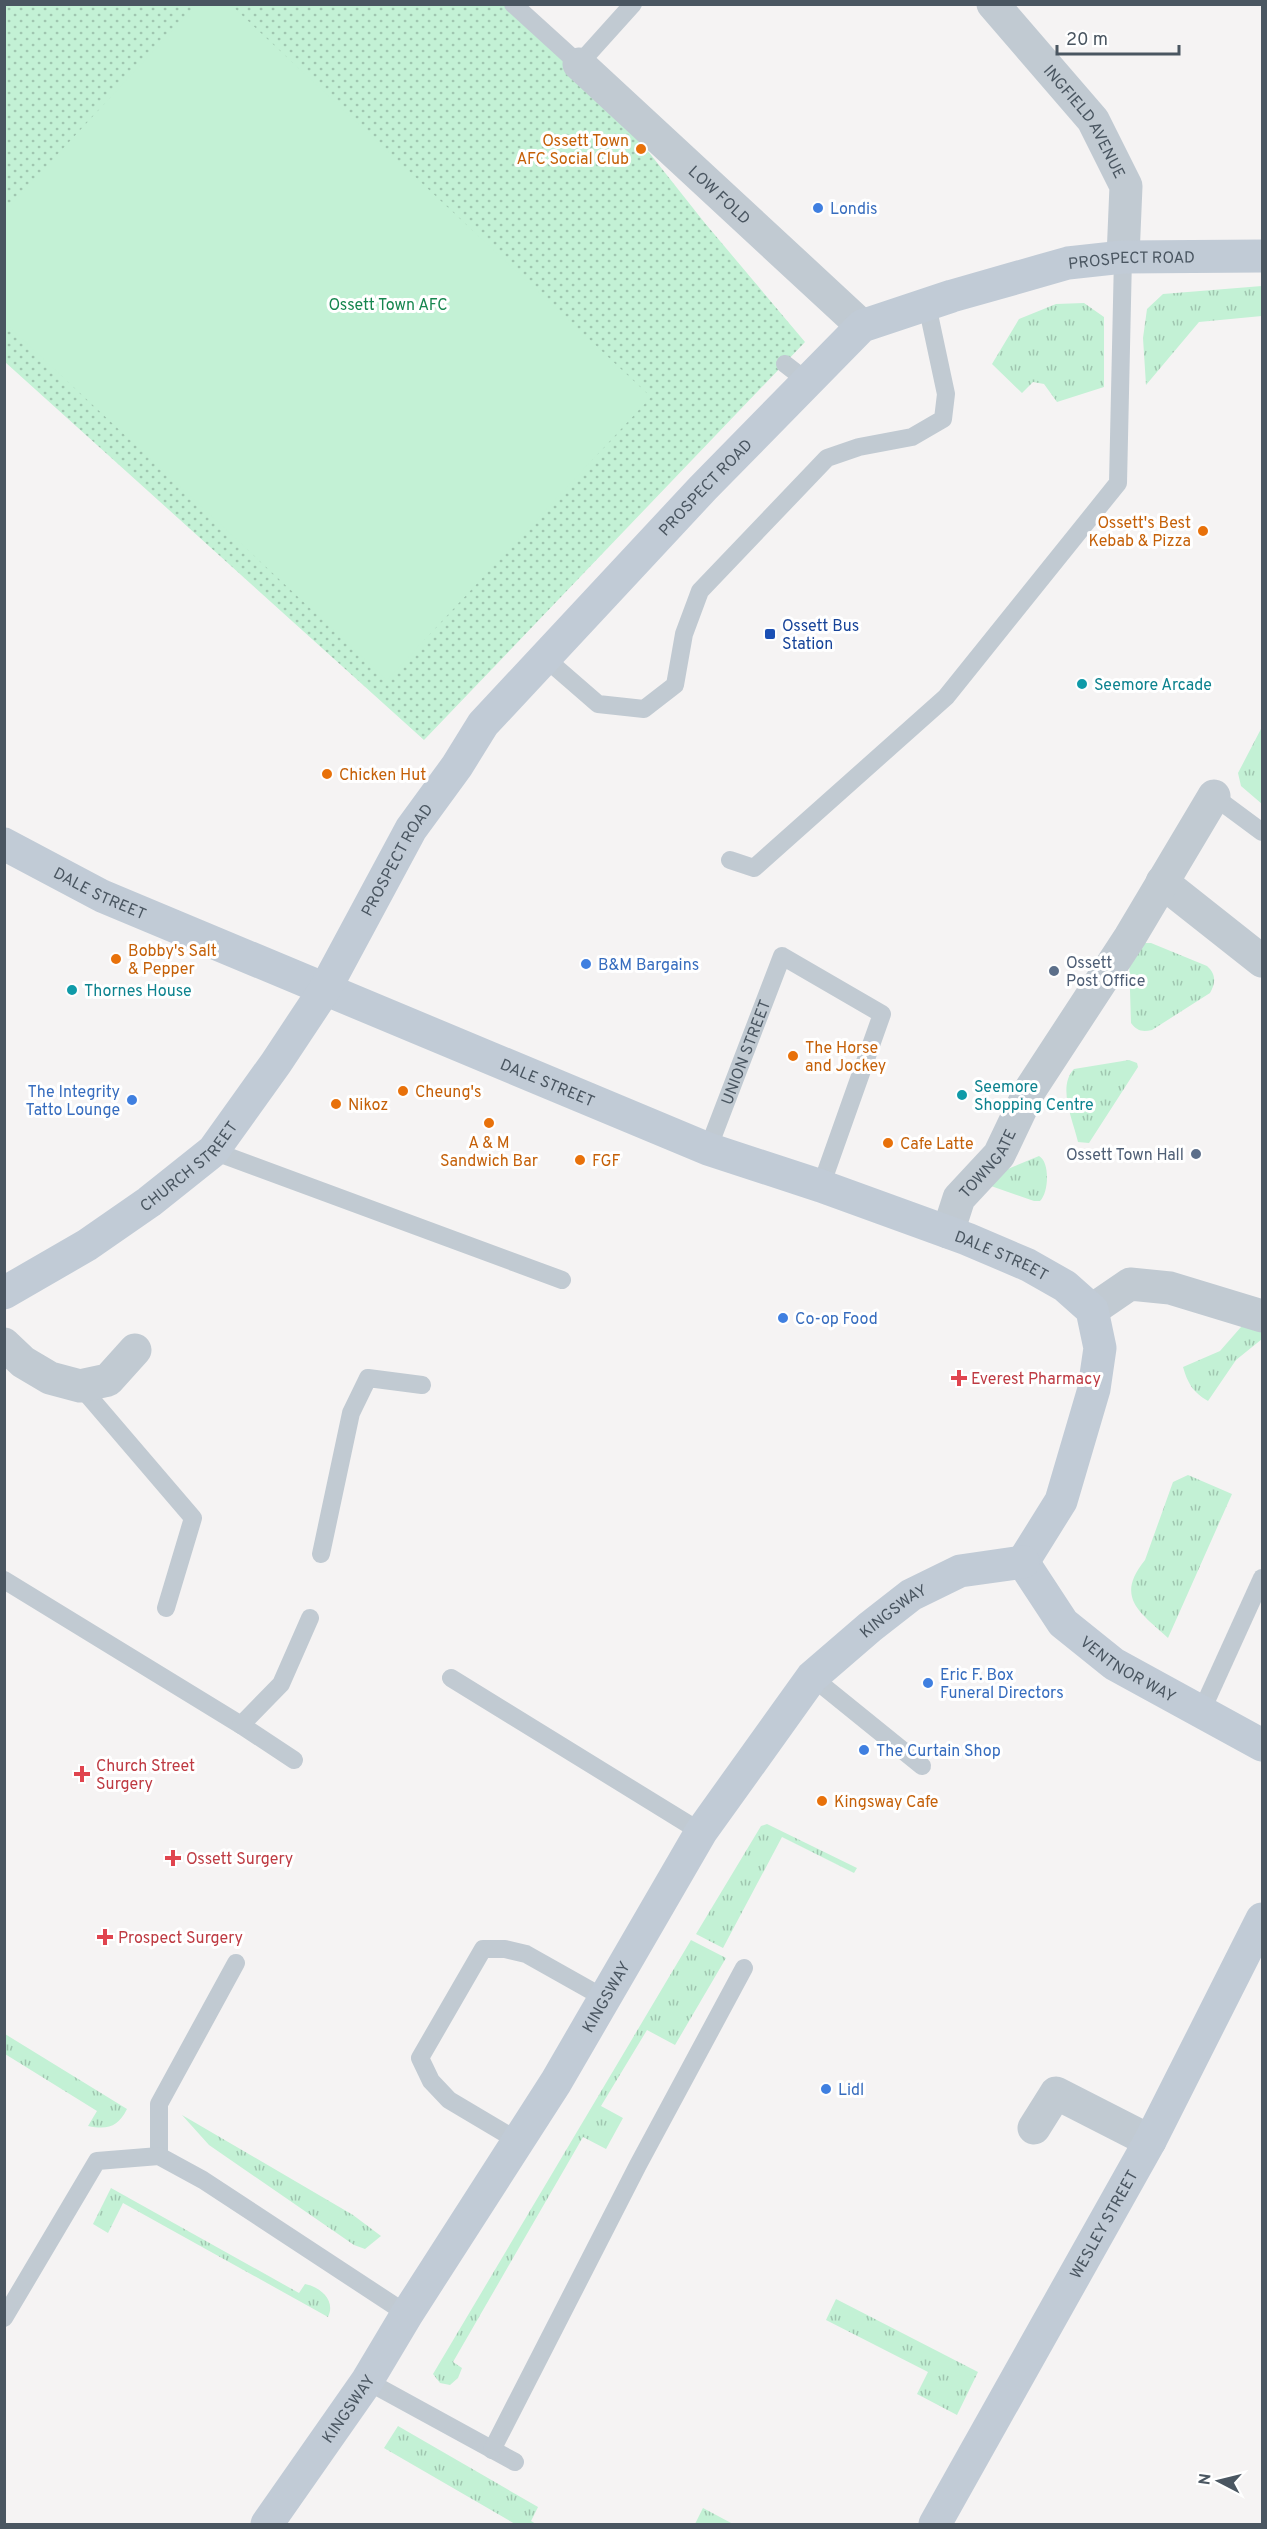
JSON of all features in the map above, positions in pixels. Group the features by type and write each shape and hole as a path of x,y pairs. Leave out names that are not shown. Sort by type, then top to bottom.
{"main road":[{"name":"PROSPECT ROAD","path":"326,989 411,829 457,766 483,724 703,488 796,372 862,326 927,304 1068,264 1123,257 1263,256"},
{"name":"DALE STREET","path":"4,844 102,896 708,1149 821,1185 948,1232 1028,1265 1065,1286 1092,1310"},
{"name":"CHURCH STREET","path":"4,1293 87,1245 149,1202 213,1152 326,989"},
{"path":"1023,1562 1061,1501 1094,1389 1100,1348 1092,1310"},
{"name":"KINGSWAY","path":"267,2524 368,2380 407,2314 518,2141 606,1999 700,1832 812,1677 911,1595 960,1570 1023,1562"},
{"name":"VENTNOR WAY","path":"1023,1562 1063,1623 1114,1664 1263,1744"},
{"name":"WESLEY STREET","path":"936,2524 1150,2140 1263,1919"}],"street":[{"name":"INGFIELD AVENUE","path":"993,4 1093,120 1126,186 1123,257"},
{"name":"LOW FOLD","path":"579,64 862,326"},
{"name":"TOWNGATE","path":"948,1232 960,1198 999,1155 1030,1090 1130,937 1210,794"},
{"path":"1162,882 1263,961"},
{"path":"1092,1310 1130,1284 1170,1288 1263,1316"},
{"path":"4,1344 23,1362 50,1378 80,1386 108,1380 135,1350"},
{"path":"1034,2128 1056,2093 1150,2140"}],"lane":[{"path":"513,4 579,64 633,4"},
{"path":"730,860 754,868 946,697 1118,483 1123,257"},
{"path":"545,658 598,704 644,709 675,685 684,634 700,591 827,458 859,447 912,437 943,419 946,394 927,304"},
{"path":"1210,794 1263,832"},
{"name":"UNION STREET","path":"708,1149 782,956 882,1014 821,1185"},
{"path":"213,1152 562,1280"},
{"path":"321,1554 351,1413 369,1378 422,1384"},
{"path":"80,1386 193,1518 166,1608"},
{"path":"1202,1710 1263,1578"},
{"path":"4,1580 294,1760"},
{"path":"240,1725 281,1684 310,1618"},
{"path":"451,1677 700,1832"},
{"path":"812,1677 922,1766"},
{"path":"518,2141 449,2100 431,2081 420,2058 483,1950 505,1949 526,1954 606,1999"},
{"path":"159,2156 159,2104 236,1963"},
{"path":"492,2450 638,2165 744,1968"},
{"path":"4,2318 97,2161 159,2156 203,2180 407,2314"},
{"path":"368,2380 515,2462"}],"green space":[{"name":"Ossett Town AFC","path":"5,4 513,5 579,64 704,222 805,342 424,740 5,362"},
{"path":"197,4 231,5 651,397 387,680 5,323 5,211"},
{"path":"1262,286 1262,316 1199,322 1146,385 1143,338 1147,309 1163,294"},
{"path":"1084,303 1104,317 1104,387 1057,402 1044,384 1033,382 1022,393 992,364 1019,319 1056,304"},
{"path":"1262,727 1262,804 1241,786 1238,773"},
{"path":"1141,943 1151,943 1207,966 1214,979 1210,993 1152,1030 1145,1031 1131,1023 1129,958"},
{"path":"1129,1060 1137,1063 1138,1067 1089,1143 1078,1142 1066,1094 1069,1076 1074,1069"},
{"path":"1039,1156 1043,1159 1047,1171 1047,1184 1040,1201 991,1186 991,1176"},
{"path":"1262,1319 1262,1339 1236,1360 1208,1401 1203,1398 1192,1387 1183,1367 1220,1351 1241,1327"},
{"path":"1188,1475 1232,1494 1168,1638 1135,1604 1132,1585 1136,1573 1145,1560 1173,1482"},
{"path":"767,1824 857,1868 854,1873 782,1837 723,1948 696,1934 761,1826"},
{"path":"691,1940 726,1958 675,2045 647,2030 601,2106 623,2118 606,2149 583,2137 453,2362 462,2368 458,2378 450,2385 440,2383 433,2374"},
{"path":"5,2034 127,2109 124,2115 112,2126 101,2128 88,2126 97,2111 5,2054"},
{"path":"182,2115 353,2215 381,2236 365,2249 354,2245 209,2145"},
{"path":"111,2188 299,2293 305,2284 316,2288 328,2300 330,2311 328,2317 123,2203 108,2233 93,2224"},
{"path":"836,2299 978,2372 957,2415 917,2394 928,2372 826,2320"},
{"path":"398,2426 538,2507 531,2521 536,2524 515,2524 384,2448"},
{"path":"703,2508 733,2524 695,2524"}],"place":[{"name":"Ossett Town AFC Social Club","path":"641,149"},
{"name":"Londis","path":"818,208"},
{"name":"Ossett's Best Kebab & Pizza","path":"1203,531"},
{"name":"Ossett Bus Station","path":"770,634"},
{"name":"Seemore Arcade","path":"1082,684"},
{"name":"Chicken Hut","path":"327,774"},
{"name":"Bobby's Salt & Pepper","path":"116,959"},
{"name":"B&M Bargains","path":"586,964"},
{"name":"Ossett Post Office","path":"1054,971"},
{"name":"Thornes House","path":"72,990"},
{"name":"The Horse and Jockey","path":"793,1056"},
{"name":"Cheung's","path":"403,1091"},
{"name":"Seemore Shopping Centre","path":"962,1095"},
{"name":"The Integrity Tatto Lounge","path":"132,1100"},
{"name":"Nikoz","path":"336,1104"},
{"name":"A & M Sandwich Bar","path":"489,1123"},
{"name":"Cafe Latte","path":"888,1143"},
{"name":"Ossett Town Hall","path":"1196,1154"},
{"name":"FGF","path":"580,1160"},
{"name":"Co-op Food","path":"783,1318"},
{"name":"Everest Pharmacy","path":"959,1378"},
{"name":"Eric F. Box Funeral Directors","path":"928,1683"},
{"name":"The Curtain Shop","path":"864,1750"},
{"name":"Church Street Surgery","path":"82,1774"},
{"name":"Kingsway Cafe","path":"822,1801"},
{"name":"Ossett Surgery","path":"173,1858"},
{"name":"Prospect Surgery","path":"105,1937"},
{"name":"Lidl","path":"826,2089"}]}
